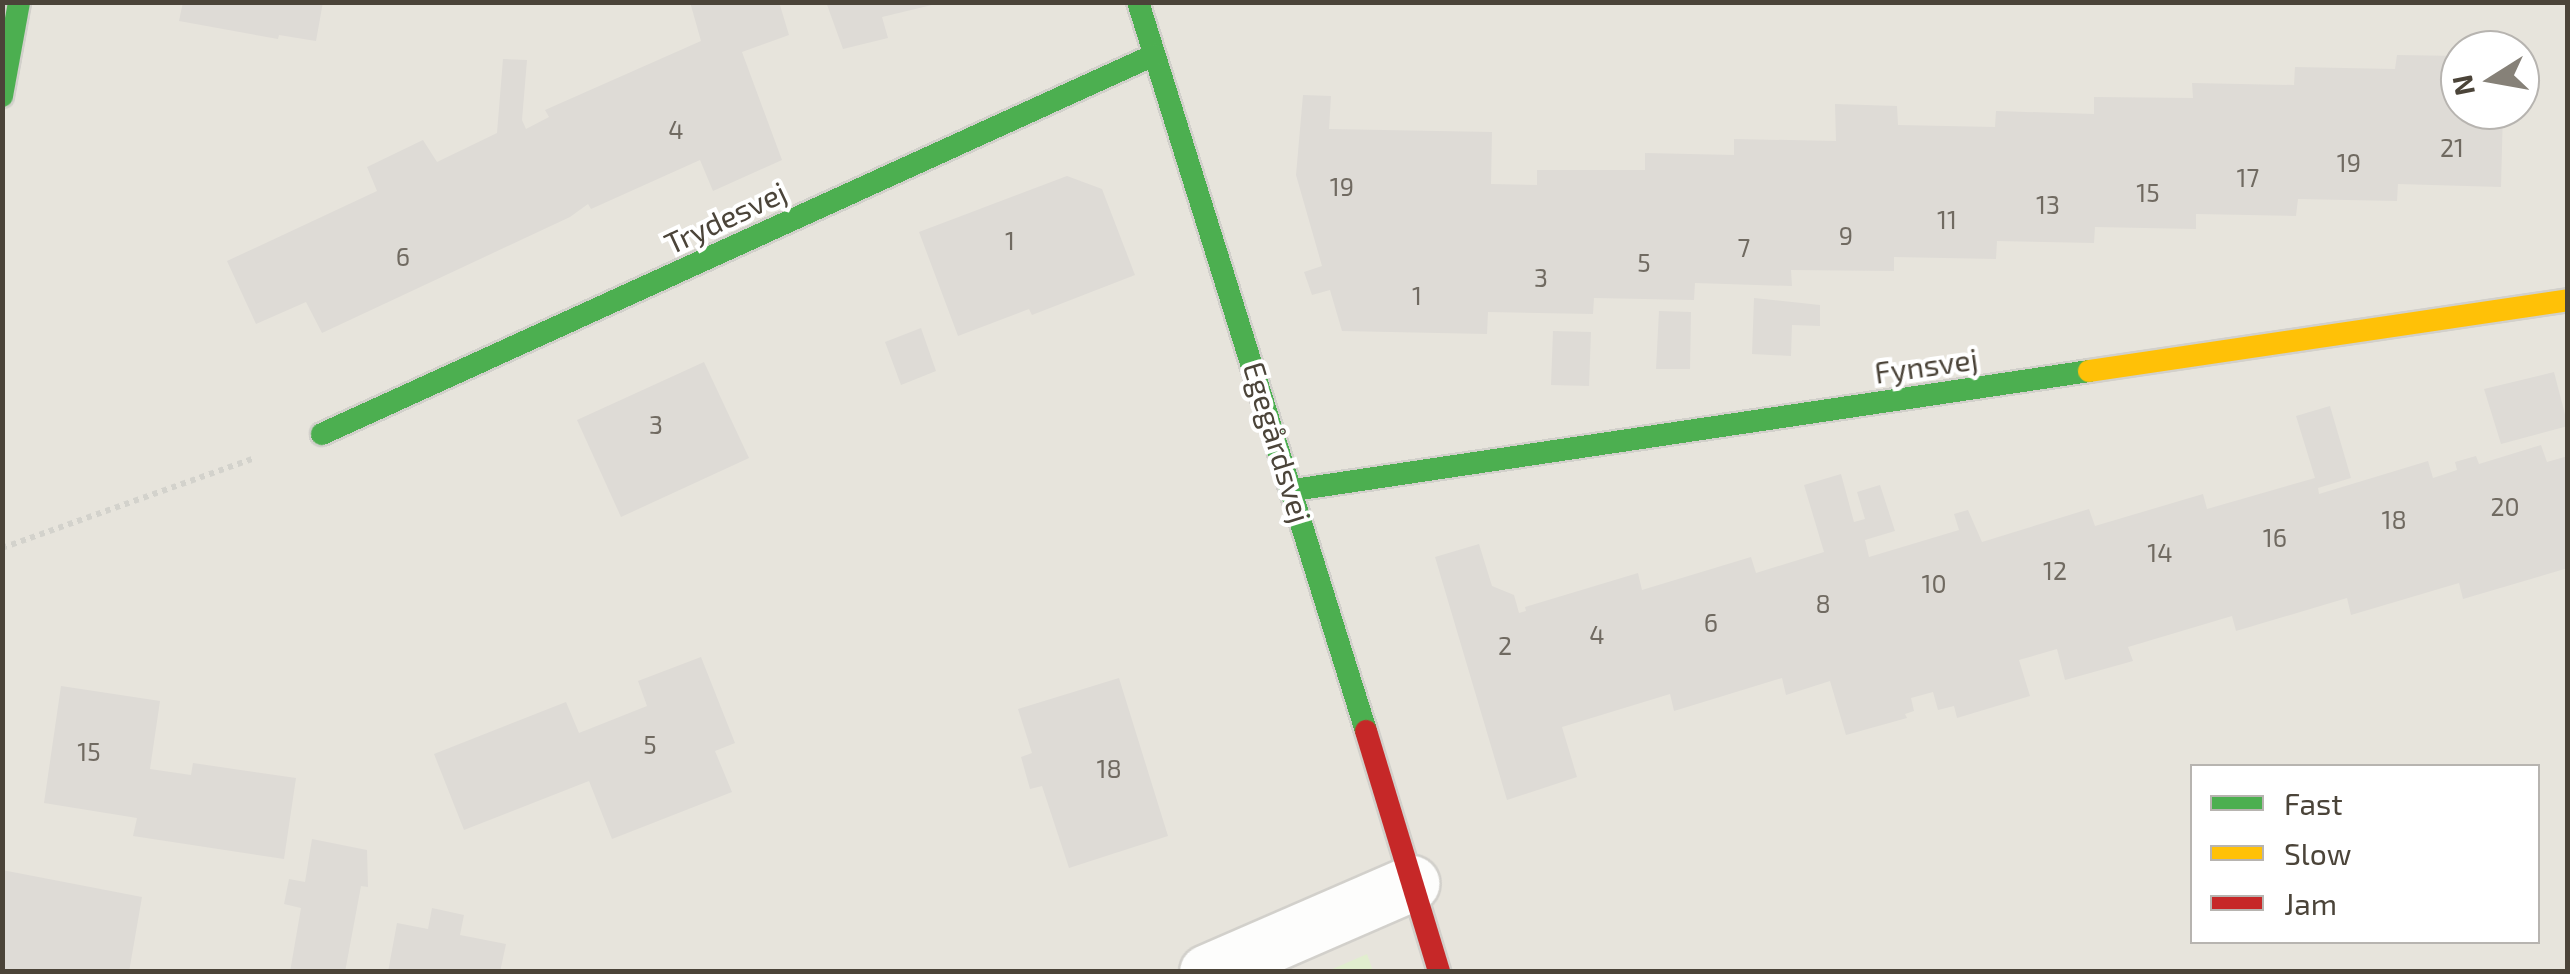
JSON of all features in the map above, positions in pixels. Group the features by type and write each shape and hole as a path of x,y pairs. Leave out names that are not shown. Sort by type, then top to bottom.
{"street":[{"path":"2,96 19,2"},
{"name":"Egegårdsvej","path":"1138,2 1294,490 1439,972"},
{"name":"Trydesvej","path":"322,434 1154,55"},
{"name":"Fynsvej","path":"1294,490 2568,300"},
{"path":"1207,972 1412,883"}],"path":[{"path":"2,548 322,434"}],"shaded area":[{"path":"3,3 2567,3 2567,971 3,971"}],"green space":[{"path":"1367,954 1373,971 1328,971"}],"building":[{"path":"183,2 323,2 316,41 279,35 278,39 179,21"},
{"path":"690,2 779,2 789,35 742,52 782,160 713,191 700,160 591,209 588,204 570,217 322,333 306,302 256,324 227,261 377,191 367,167 423,140 437,162 497,133 503,59 527,60 522,120 526,129 549,117 545,110 701,41"},
{"path":"826,2 936,4 882,17 888,38 843,49"},
{"path":"2397,55 2440,56 2440,130 2502,130 2501,187 2398,184 2397,201 2298,199 2296,216 2196,214 2196,229 2095,227 2094,243 1997,241 1996,259 1894,257 1894,271 1791,270 1792,286 1695,283 1694,300 1594,298 1593,314 1488,312 1487,334 1342,331 1330,290 1312,295 1304,272 1322,266 1296,175 1303,95 1331,96 1329,129 1492,132 1491,184 1537,185 1537,170 1645,170 1645,153 1734,155 1734,139 1836,141 1835,104 1897,106 1898,125 1995,127 1996,111 2094,114 2094,97 2193,98 2192,83 2294,85 2295,67 2395,69"},
{"path":"1067,176 1102,189 1135,275 1032,315 1029,309 958,336 919,232"},
{"path":"1754,298 1820,305 1820,326 1792,325 1791,356 1752,354"},
{"path":"1659,311 1691,312 1690,369 1656,369"},
{"path":"921,328 936,371 901,385 885,342"},
{"path":"1553,331 1591,332 1589,386 1551,385"},
{"path":"704,362 749,458 621,517 577,420"},
{"path":"2554,372 2568,426 2501,444 2484,389"},
{"path":"2330,406 2351,478 2318,488 2319,494 2428,461 2433,478 2457,470 2455,462 2476,456 2479,464 2541,445 2547,462 2568,456 2568,568 2463,599 2459,583 2351,615 2347,598 2236,631 2232,616 2128,647 2133,661 2065,680 2057,649 2019,660 2030,696 1957,718 1954,706 1938,710 1933,692 1911,698 1914,711 1905,714 1907,718 1846,735 1830,681 1786,695 1782,678 1674,711 1670,694 1562,727 1577,777 1507,800 1435,557 1479,544 1492,586 1514,595 1519,613 1526,611 1525,607 1638,573 1642,590 1751,557 1756,573 1824,552 1804,485 1841,474 1854,522 1865,519 1857,492 1880,485 1895,531 1865,540 1869,557 1959,530 1954,514 1968,510 1982,542 2089,509 2095,526 2203,494 2207,509 2315,478 2296,416"},
{"path":"701,657 735,743 715,751 732,792 612,839 589,781 464,830 434,754 566,702 579,733 647,706 638,681"},
{"path":"1119,678 1168,836 1069,868 1042,786 1030,789 1021,757 1032,753 1018,709"},
{"path":"61,686 160,701 150,769 191,775 193,763 296,778 284,859 133,836 137,818 44,803"},
{"path":"312,839 367,850 368,887 361,886 345,972 290,972 301,908 284,904 289,879 305,882"},
{"path":"2,870 142,897 129,972 2,972"},
{"path":"432,908 464,915 460,935 506,944 500,972 388,972 397,923 428,929"}],"traffic: fast":[{"path":"2,96 19,2"},
{"path":"1138,2 1366,731"},
{"path":"322,434 1154,55"},
{"path":"1294,490 2089,371"}],"traffic: slow":[{"path":"2089,371 2568,300"}],"traffic: jam":[{"path":"1366,731 1439,972"}]}
